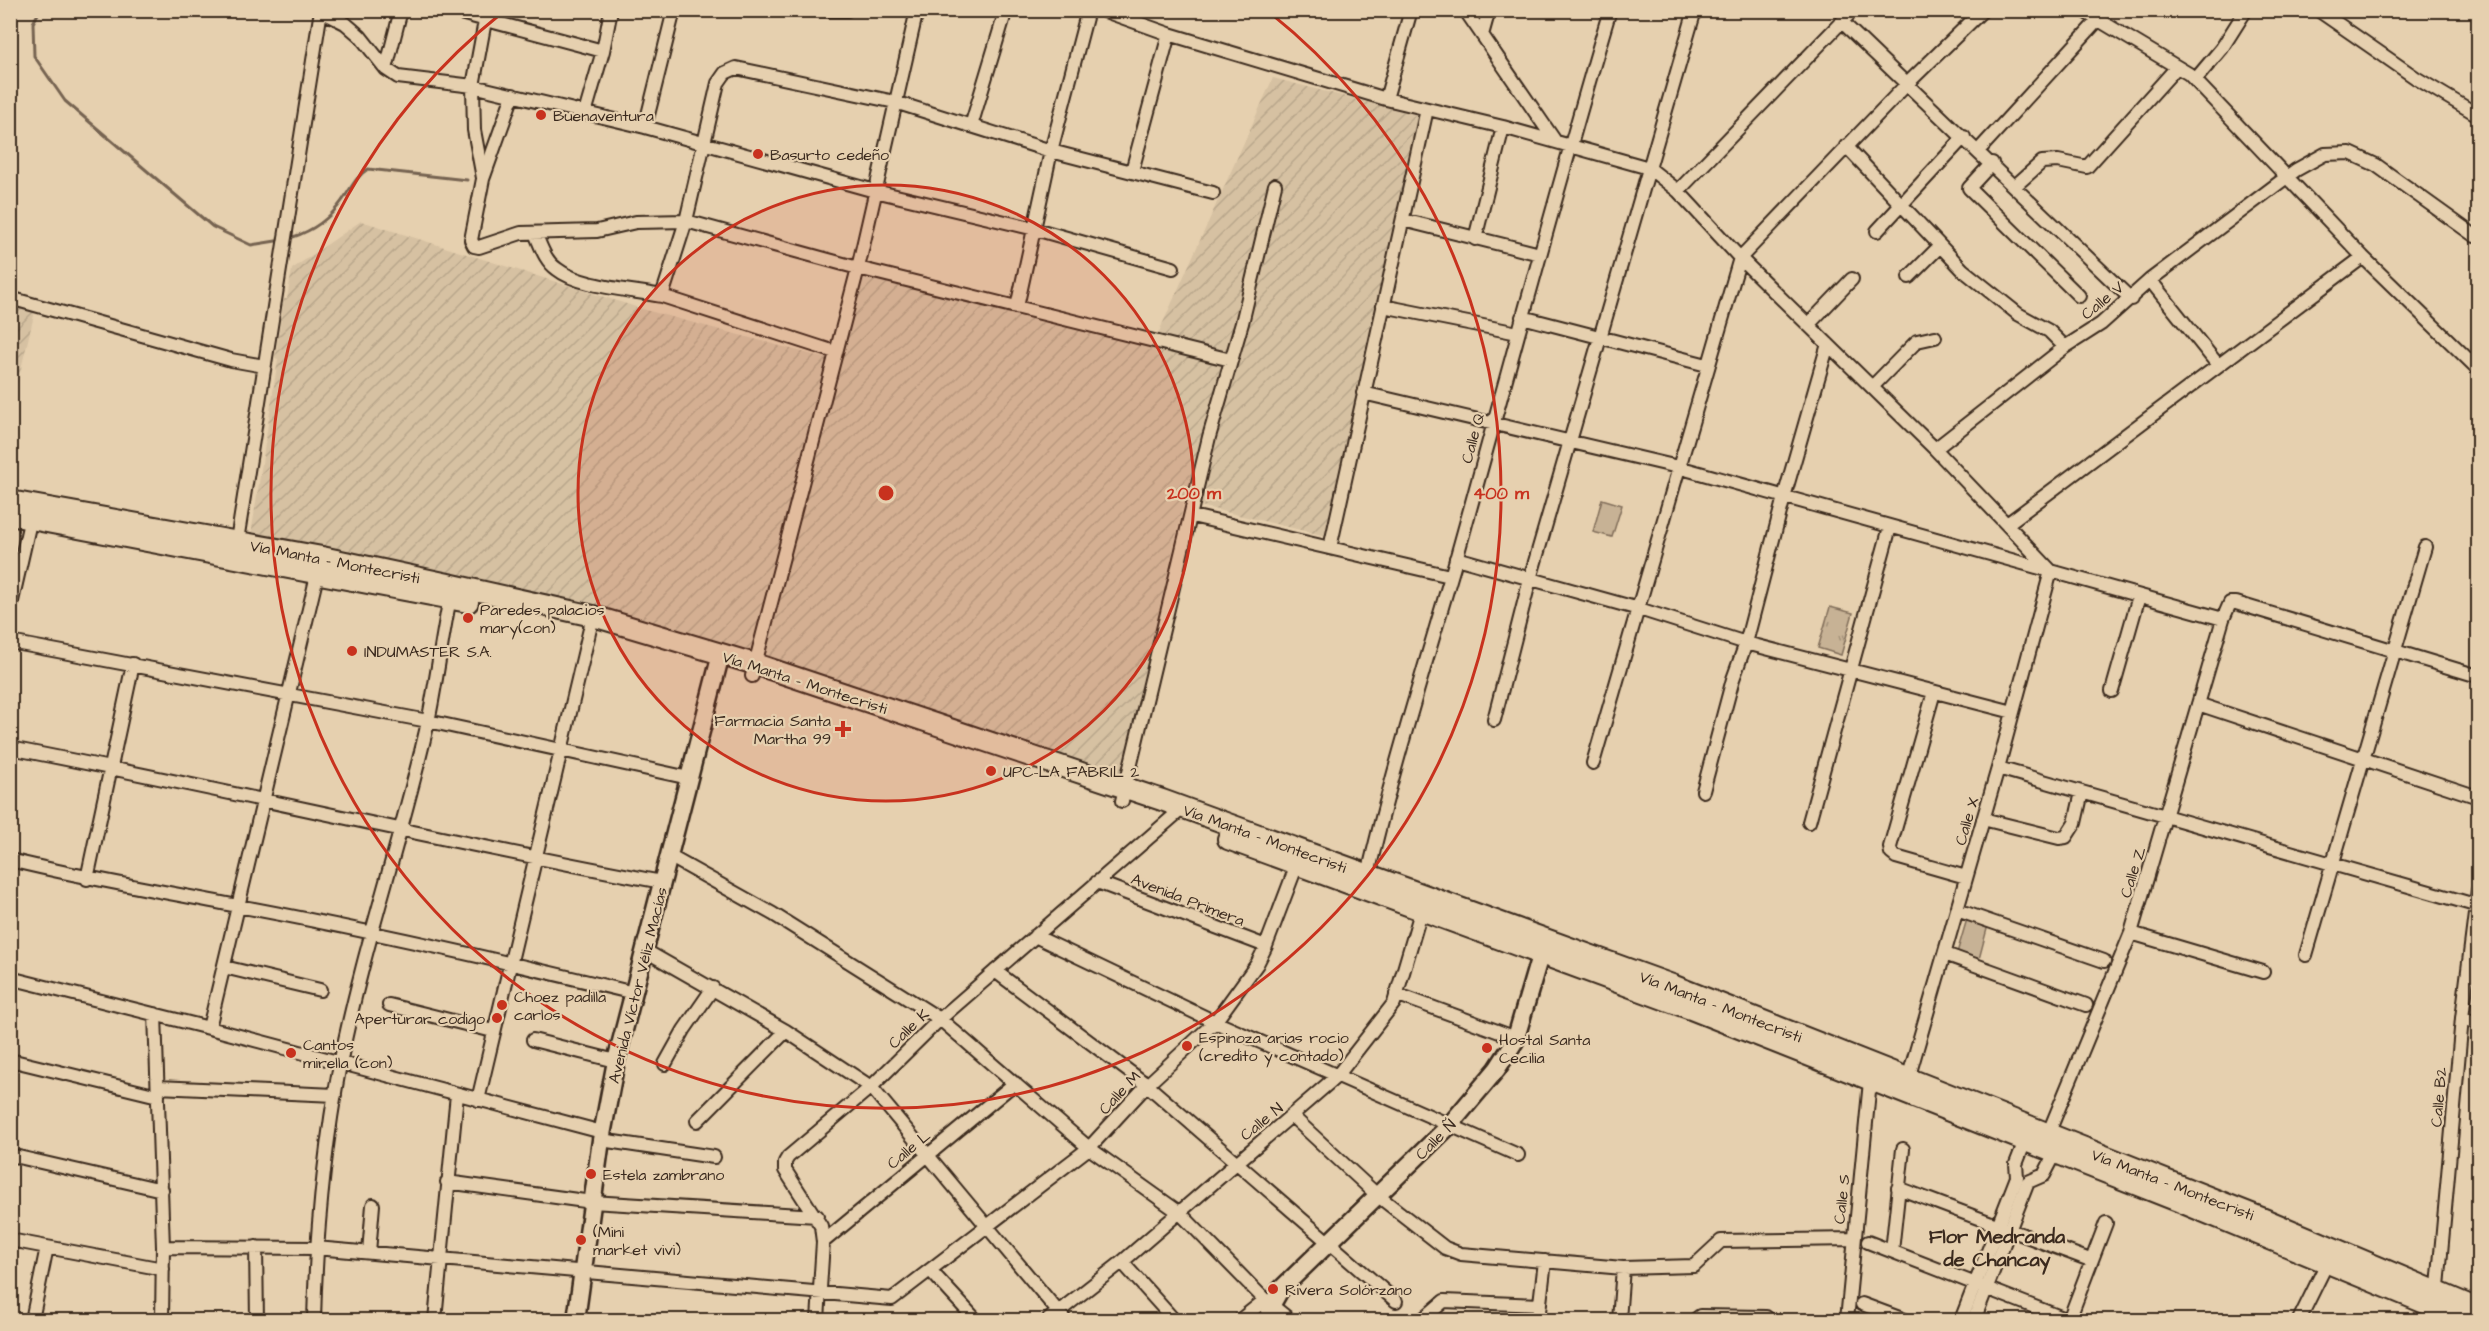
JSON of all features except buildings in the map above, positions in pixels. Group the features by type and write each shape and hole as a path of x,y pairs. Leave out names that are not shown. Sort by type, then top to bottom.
{"main road":[{"name":"Vía Manta - Montecristi","path":"10,501 32,513"},
{"name":"Vía Manta - Montecristi","path":"10,515 32,513 236,549 452,592 592,623 753,670 1124,794 1299,859 1543,945 1908,1079 2043,1141"},
{"name":"Vía Manta - Montecristi","path":"1543,945 1870,1081 2043,1141 2437,1299 2478,1309"},
{"name":"Vía Manta - Montecristi","path":"2437,1299 2466,1320"}],"street":[{"path":"386,69 402,10"},
{"path":"449,10 486,16 603,51"},
{"path":"585,114 603,51 611,10"},
{"path":"645,127 674,10"},
{"path":"821,10 847,10"},
{"path":"753,670 858,268 917,10"},
{"path":"971,126 1006,10"},
{"path":"1017,307 1052,151 1088,10"},
{"path":"1102,10 1133,15 1169,34 1386,99 1503,127 1649,168 1678,191 1740,258 1935,449 2051,571"},
{"path":"1386,99 1411,10"},
{"path":"1465,10 1555,141"},
{"path":"1482,35 1489,10"},
{"name":"Calle Q","path":"1366,882 1424,662 1456,558 1569,145 1610,10"},
{"path":"1494,720 1530,579 1695,10"},
{"path":"1836,10 1848,16 1908,83 2131,299"},
{"path":"1593,763 1640,609 1707,365 1740,258 1846,146 1983,10"},
{"path":"2082,10 2177,67 2195,81 2363,257 2478,369"},
{"path":"2195,81 2222,48 2246,10"},
{"path":"2318,10 2416,78 2478,115"},
{"path":"236,549 321,11 345,23 360,36 386,69 399,77 415,81 473,86 645,127 875,191 1035,229 1173,267"},
{"path":"483,179 474,130 473,86 486,16"},
{"path":"1678,191 1848,16"},
{"path":"1979,150 2098,20"},
{"path":"1132,171 1169,34"},
{"path":"2015,186 2042,162 2058,161 2087,166 2177,67"},
{"path":"662,296 686,221 718,83 725,73 736,68 895,102 1052,151 1213,193"},
{"path":"513,95 483,179 471,240 474,246 479,248 520,233 597,231 636,222 686,221 858,268 1231,360"},
{"path":"1330,548 1427,108"},
{"path":"1475,239 1503,127"},
{"path":"1877,231 1965,136"},
{"path":"1846,146 1939,247 1983,287 2018,314 2049,331 2065,347"},
{"name":"Calle V","path":"1935,449 2065,347 2101,324 2150,280 2304,164 2325,154 2350,153 2398,179 2475,236"},
{"path":"1992,163 1969,188 2079,296"},
{"path":"1124,794 1192,516 1209,436 1231,360 1275,184"},
{"path":"1403,220 1540,254"},
{"path":"535,233 546,257 555,268 569,278 662,296 835,352"},
{"path":"1909,278 1939,247"},
{"path":"2007,524 2363,257"},
{"path":"1808,325 1852,279"},
{"path":"2150,280 2218,365"},
{"path":"10,298 231,360 264,366"},
{"path":"1383,306 1518,333"},
{"path":"1522,317 1707,365"},
{"path":"1872,387 1917,341 1935,337"},
{"path":"1703,790 1733,679 1746,644 1784,497 1828,344"},
{"path":"1363,393 1678,467 2223,619"},
{"path":"10,610 32,513"},
{"path":"1192,516 1450,576"},
{"path":"1809,822 1890,526"},
{"path":"2306,956 2425,547"},
{"path":"1456,558 1640,609 1746,644 2013,712"},
{"path":"209,1028 320,565"},
{"name":"Calle X","path":"1908,1079 1998,768 2051,571"},
{"path":"314,1320 316,1248 323,1166 341,1062 371,934 428,722 452,592"},
{"path":"2112,691 2139,596"},
{"name":"Calle Z","path":"2043,1141 2131,933 2226,607 2236,603 2395,649"},
{"path":"477,1100 509,962 564,749 592,623"},
{"path":"10,642 564,749 689,778"},
{"path":"2395,649 2478,676"},
{"name":"Avenida Víctor Véliz Macías","path":"576,1320 602,1136 616,1061 720,660"},
{"path":"87,879 133,664"},
{"path":"1934,692 1890,847 1891,853 1896,857 1966,877"},
{"path":"2198,704 2478,797"},
{"path":"10,748 264,798 537,859 662,882"},
{"path":"1998,768 2475,906"},
{"path":"1983,819 2059,838 2066,837 2075,823 2082,792"},
{"name":"Calle K","path":"818,1320 823,1242 817,1216 785,1170 785,1162 871,1087 940,1019 1178,813"},
{"path":"669,856 773,914 940,1019 1089,1148 1179,1213 1268,1309 1290,1320"},
{"name":"Calle M","path":"821,1293 892,1299 1089,1148 1147,1084 1215,1022 1257,964 1299,859"},
{"path":"10,860 87,879 239,906 509,962 634,993"},
{"name":"Avenida Primera","path":"1097,882 1266,946"},
{"name":"Calle B2","path":"2437,1299 2462,1018 2478,890"},
{"name":"Calle N","path":"1057,1318 1293,1117 1337,1076 1394,1003 1424,902"},
{"path":"1958,910 2104,961"},
{"path":"2131,933 2263,972"},
{"path":"1035,936 1215,1022 1518,1155"},
{"name":"Calle Ñ","path":"1240,1320 1268,1309 1280,1290 1327,1242 1449,1126 1497,1069 1516,1038 1543,945"},
{"path":"644,950 786,1031 871,1087 987,1227 1057,1318"},
{"path":"1945,954 2086,1005"},
{"path":"224,967 320,990"},
{"path":"995,971 1147,1084 1396,1301"},
{"path":"10,978 341,1062 602,1136 714,1157"},
{"path":"665,1064 684,1030 713,988"},
{"path":"1396,994 1516,1038"},
{"path":"389,1005 493,1031"},
{"path":"155,1014 162,1190 162,1320"},
{"path":"2462,1018 2478,1023"},
{"path":"697,1121 786,1031"},
{"path":"533,1040 616,1061"},
{"path":"10,1060 158,1091 335,1095"},
{"name":"Calle S","path":"1847,1320 1870,1081"},
{"name":"Calle L","path":"823,1242 1015,1083"},
{"path":"435,1320 457,1094"},
{"path":"1293,1117 1377,1195 1431,1240 1461,1254 1623,1268 1694,1266 1721,1241 1854,1239"},
{"path":"2004,1228 2017,1177 2016,1164 2043,1141"},
{"path":"1974,1320 1982,1285 2004,1228 2028,1182 2044,1175 2043,1141"},
{"path":"1892,1251 1903,1149"},
{"path":"10,1155 162,1190"},
{"path":"447,1182 592,1202 817,1216"},
{"path":"1898,1188 2090,1260"},
{"path":"369,1252 373,1205"},
{"path":"1868,1242 2068,1320 2106,1223"},
{"path":"10,1240 163,1269"},
{"path":"32,1320 47,1247"},
{"path":"163,1247 316,1248 821,1293"},
{"path":"256,1248 257,1320"},
{"path":"2299,1320 2331,1255"},
{"path":"1539,1320 1545,1261"},
{"path":"1122,1262 1174,1320"},
{"path":"1619,1320 1623,1268"},
{"path":"930,1270 976,1320"},
{"path":"1961,1320 1982,1285"},
{"path":"1422,1320 1444,1301 1540,1305"},
{"path":"1862,1305 1905,1320"},
{"path":"1695,1320 1700,1316 1766,1317 1769,1320"}],"shaded area":[{"path":"1273,78 1420,116 1326,536 1184,502 1121,774 746,658 251,535 278,359 275,358 284,299 287,299 292,269 361,221 649,311 836,361 859,275 1153,345"},
{"path":"11,300 36,307 11,410"}],"green space":[{"path":"1602,499 1622,505 1612,537 1593,532"},
{"path":"1830,607 1853,613 1841,655 1818,648"},
{"path":"1967,919 1988,925 1979,959 1957,953"}],"waterway":[{"path":"40,10 33,23 34,56 65,101 213,227 251,245 276,241"},
{"path":"293,237 326,218 357,179 368,169 467,180"}],"place":[{"name":"Buenaventura","path":"541,115"},
{"name":"Basurto cedeño","path":"758,154"},
{"name":"Paredes palacios mary(con)","path":"468,618"},
{"name":"INDUMASTER S.A.","path":"352,651"},
{"name":"Farmacia Santa Martha 99","path":"843,729"},
{"name":"UPC-LA FABRIL 2","path":"991,771"},
{"name":"Choez padilla carlos","path":"502,1005"},
{"name":"Aperturar codigo","path":"497,1018"},
{"name":"Espinoza arias rocio (credito y contado)","path":"1187,1046"},
{"name":"Hostal Santa Cecilia","path":"1487,1048"},
{"name":"Cantos mirella (con)","path":"291,1053"},
{"name":"Estela zambrano","path":"591,1174"},
{"name":"(Mini market vivi)","path":"581,1240"},
{"name":"Rivera Solórzano","path":"1273,1289"}],"district":[{"name":"Flor Medranda de Chancay","path":"1997,1248"}]}
